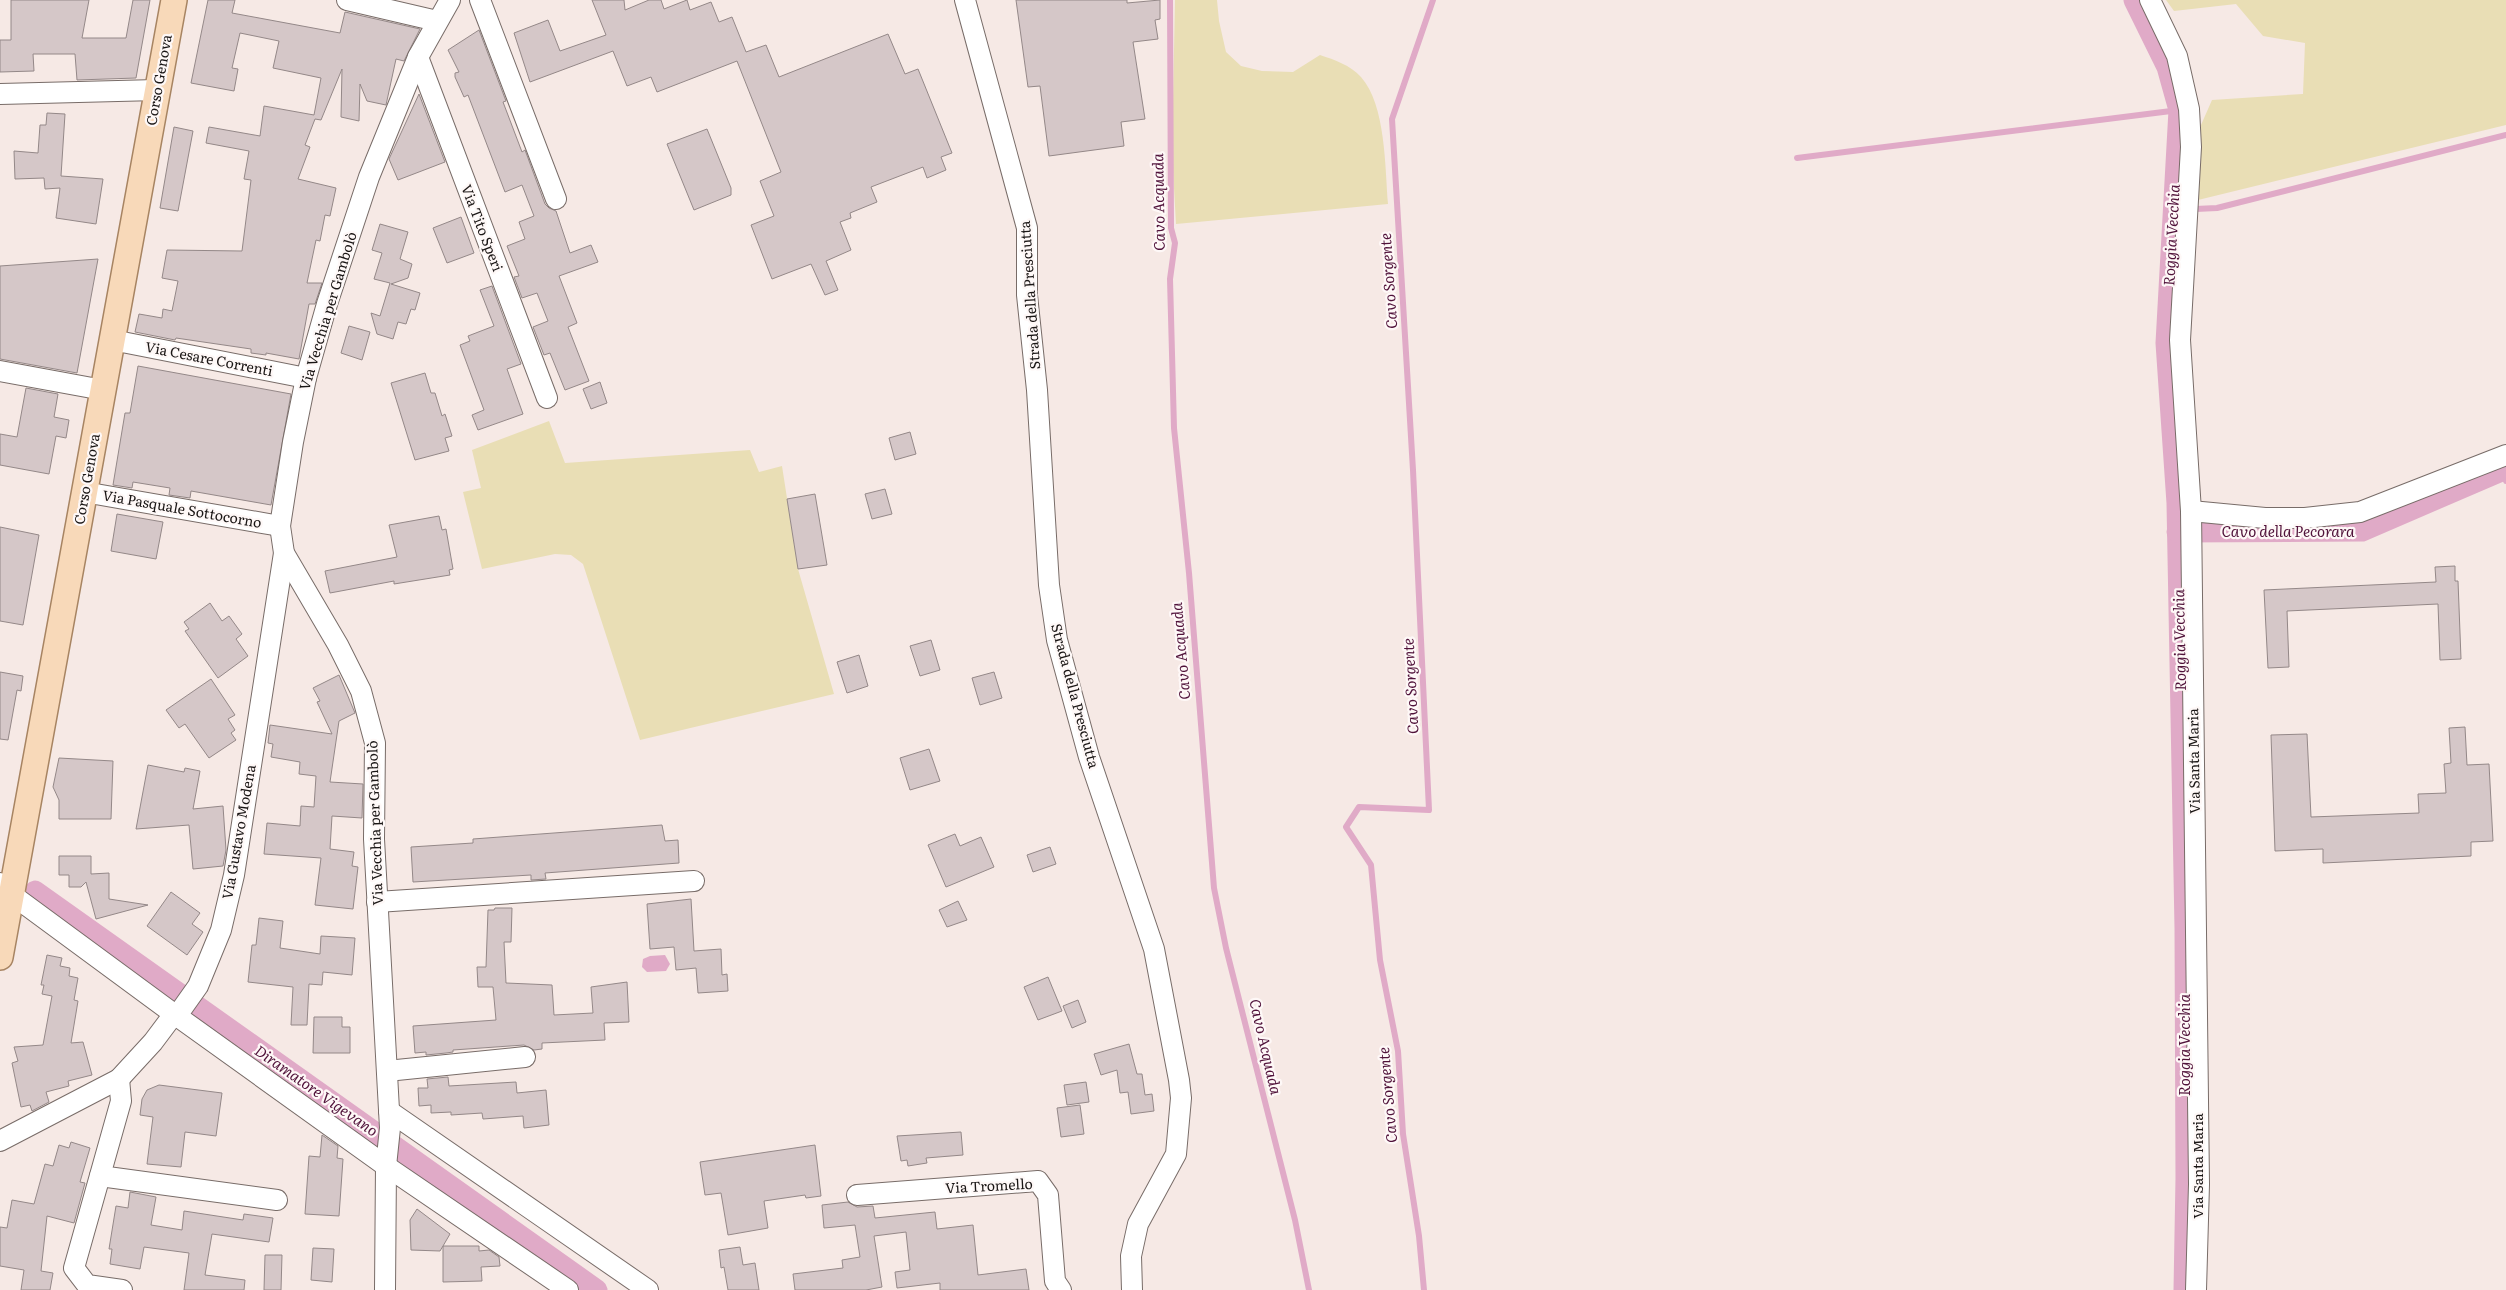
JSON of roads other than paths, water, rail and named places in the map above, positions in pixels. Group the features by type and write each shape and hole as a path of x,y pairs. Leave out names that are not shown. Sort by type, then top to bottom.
{"main road":[{"name":"Corso Genova","path":"0,957 6,889 84,492 174,0"}],"street":[{"path":"347,0 437,20"},
{"name":"Via Vecchia per Gambolò","path":"384,1290 389,1120 374,840 375,744 361,691 338,645 284,553 280,526 293,442 306,378 327,304 369,177 418,57 437,20 450,0"},
{"path":"480,0 556,199"},
{"name":"Strada della Presciutta","path":"964,0 1028,228 1027,295 1037,390 1049,585 1057,640 1089,757 1154,949 1179,1080 1181,1106 1176,1154 1138,1224 1131,1256 1132,1290"},
{"name":"Via Santa Maria","path":"2150,0 2177,56 2189,109 2191,147 2180,340 2191,525 2199,1184 2196,1290"},
{"name":"Via Tito Speri","path":"418,57 547,398"},
{"path":"0,94 157,90"},
{"name":"Via Cesare Correnti","path":"112,340 306,378"},
{"path":"0,371 103,390"},
{"path":"2191,525 2265,518 2305,518 2360,512 2506,455"},
{"name":"Via Pasquale Sottocorno","path":"84,492 280,526"},
{"name":"Via Gustavo Modena","path":"0,1141 119,1079 153,1042 198,986 220,930 234,875 284,553"},
{"path":"377,902 694,881"},
{"path":"6,889 568,1290"},
{"path":"387,1071 525,1058"},
{"path":"119,1079 121,1101 74,1268 87,1285 122,1290"},
{"path":"389,1120 648,1290"},
{"path":"100,1176 277,1200"},
{"name":"Via Tromello","path":"857,1196 1038,1181 1048,1195 1055,1281 1061,1290"}],"waterway":[{"name":"Cavo Acquada","path":"1170,0 1171,228 1175,243 1170,279 1174,428 1189,573 1214,888 1226,948 1295,1220 1309,1290"},
{"name":"Cavo Sorgente","path":"1424,1290 1419,1236 1403,1134 1398,1051 1380,960 1371,865 1346,827 1359,807 1429,810 1413,470 1392,119 1433,0"},
{"name":"Roggia Vecchia","path":"2134,0 2167,67 2179,110 2166,343 2177,503 2185,928 2186,1178 2184,1290"},
{"path":"1797,158 2179,110"},
{"path":"2174,210 2217,208 2506,135"},
{"name":"Cavo della Pecorara","path":"2177,532 2362,531 2506,469"},
{"path":"2503,470 2506,481"},
{"name":"Diramatore Vigevano","path":"35,891 597,1290"}]}
